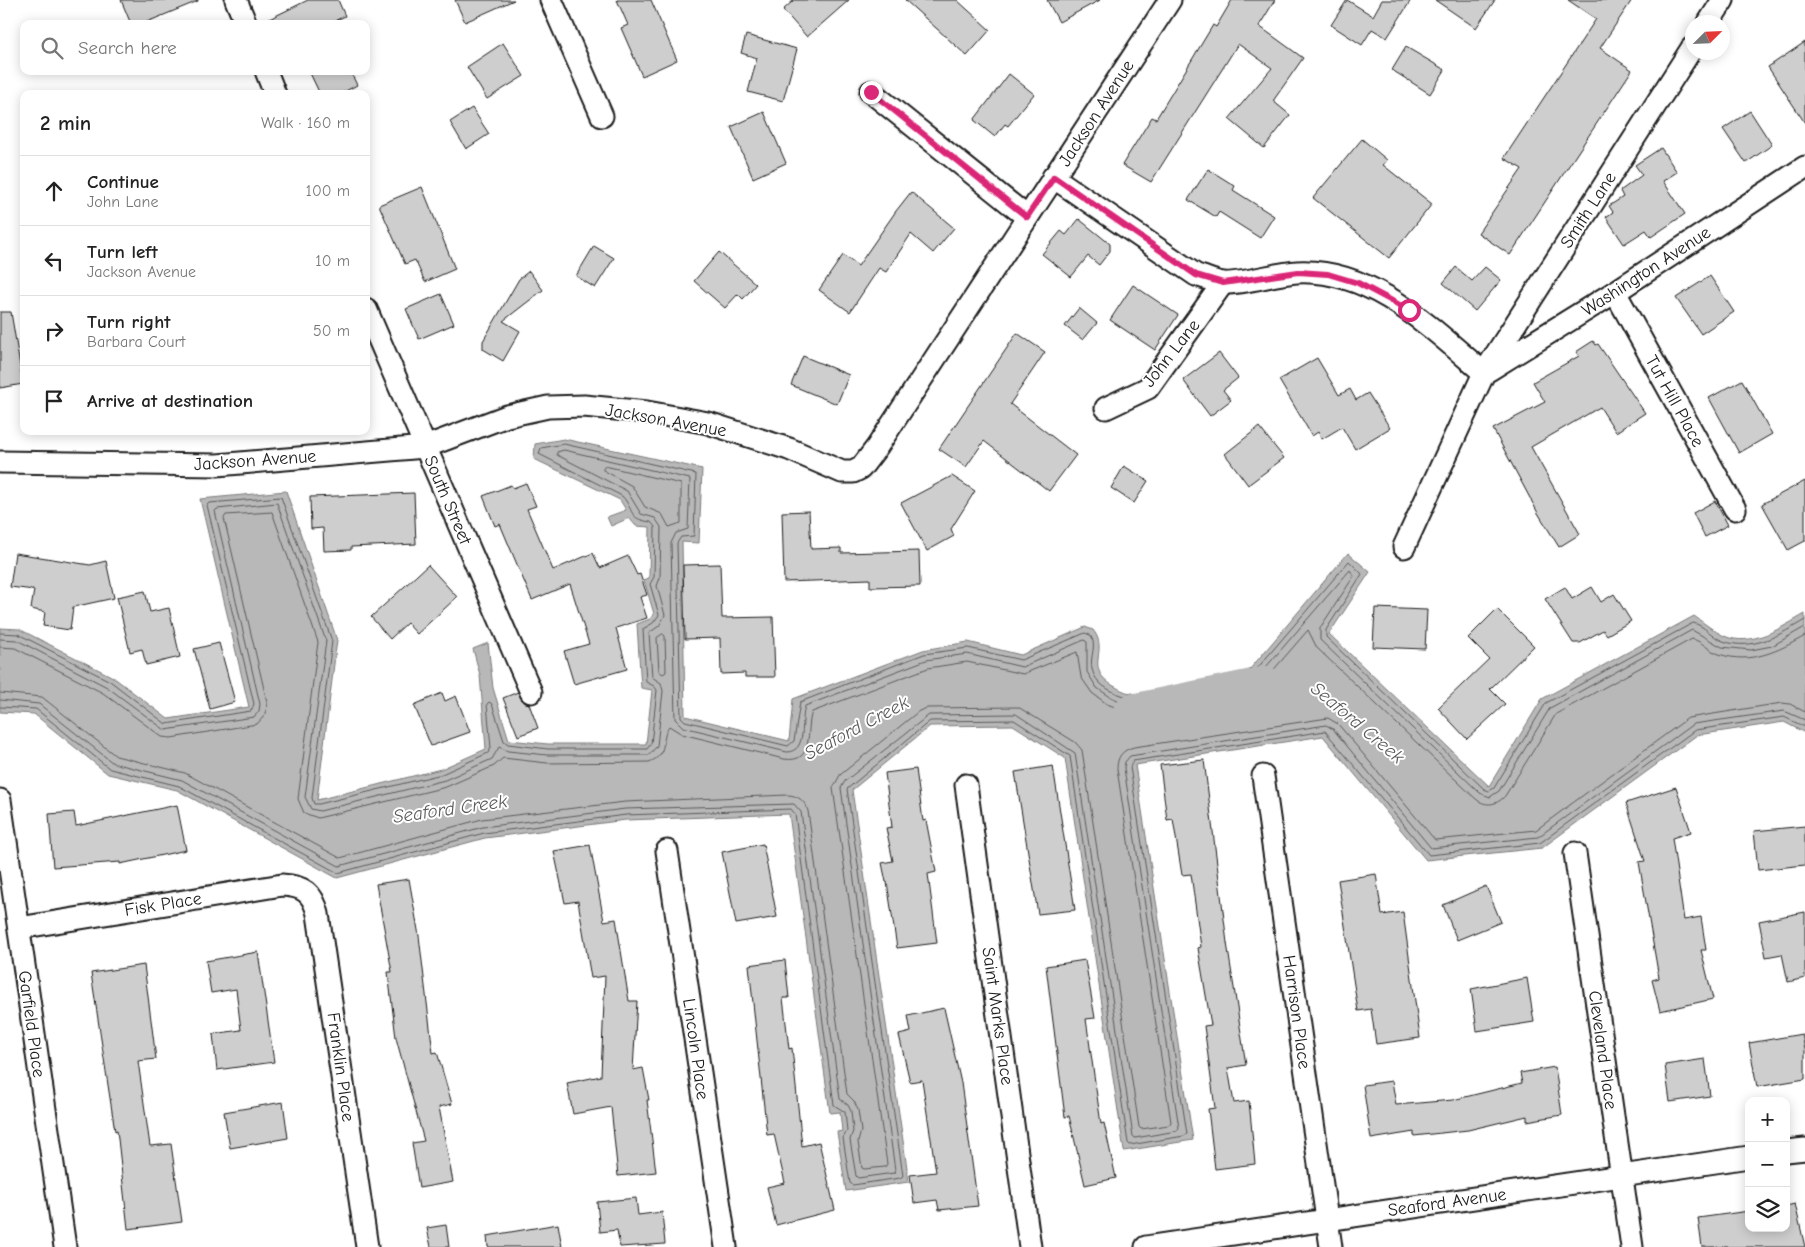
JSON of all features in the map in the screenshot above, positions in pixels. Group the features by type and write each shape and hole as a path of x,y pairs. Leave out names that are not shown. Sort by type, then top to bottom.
{"street":[{"path":"236,0 244,20"},
{"path":"551,0 602,116"},
{"name":"Jackson Avenue","path":"0,462 217,465 425,447 507,416 548,407 584,406 647,412 708,423 788,449 842,472 853,472 861,468 877,446 1170,0"},
{"path":"1713,15 1723,0"},
{"name":"Smith Lane","path":"1404,547 1484,373 1685,59"},
{"path":"268,75 273,90"},
{"path":"871,92 1027,217"},
{"name":"Washington Avenue","path":"1484,373 1615,292 1805,167"},
{"path":"1054,177 1196,275 1223,283 1298,272 1328,274 1358,283 1409,310 1484,373"},
{"name":"John Lane","path":"1106,408 1148,388 1223,283"},
{"name":"Tut Hill Place","path":"1615,292 1735,509"},
{"name":"South Street","path":"370,318 531,692"},
{"name":"Harrison Place","path":"1263,776 1331,1247"},
{"name":"Saint Marks Place","path":"966,785 1030,1247"},
{"name":"Garfield Place","path":"0,800 64,1247"},
{"name":"Lincoln Place","path":"667,851 726,1247"},
{"name":"Cleveland Place","path":"1575,853 1632,1247"},
{"name":"Fisk Place","path":"18,928 282,885 296,886 307,890"},
{"name":"Franklin Place","path":"307,890 315,901 318,914 366,1247"},
{"path":"1790,1151 1805,1149"},
{"name":"Seaford Avenue","path":"1146,1247 1745,1158"}],"water":[{"path":"564,439 702,469 699,543 682,542 685,716 789,741 793,699 923,650 968,642 1021,655 1085,627 1093,630 1098,638 1099,669 1102,677 1111,684 1126,692 1199,705 1245,675 1348,553 1370,572 1329,634 1489,786 1542,699 1694,616 1724,636 1745,639 1756,638 1777,630 1805,614 1805,733 1784,722 1697,735 1542,848 1426,860 1323,736 1135,765 1193,1140 1124,1151 1065,758 1013,725 930,726 852,790 909,1182 846,1191 837,1132 842,1131 840,1112 830,1113 789,814 626,820 485,838 337,878 177,790 108,774 34,714 0,712 0,628 19,629 113,677 168,719 249,707 200,499 286,491 337,640 317,800 441,769 486,749 480,675 473,649 488,643 493,688 509,740 548,744 646,744 652,690 641,688 637,624 650,619 654,614 644,580 649,578 650,527 636,526 629,518 611,526 607,517 626,510 620,500 534,459 535,444"}],"building":[{"path":"121,0 198,0 152,20 129,20"},
{"path":"308,0 338,0 345,16 336,20 267,20"},
{"path":"455,0 514,0 465,22"},
{"path":"617,0 651,0 677,60 642,76 621,28 628,25"},
{"path":"794,0 849,0 807,37 783,10"},
{"path":"905,0 957,0 990,30 967,56"},
{"path":"1047,0 1100,0 1059,22"},
{"path":"1232,0 1275,0 1259,26 1303,58 1273,101 1290,115 1264,148 1229,119 1272,68 1238,44 1151,182 1122,165 1152,117 1156,119 1213,25 1216,27"},
{"path":"1347,0 1373,16 1382,0 1411,0 1387,38 1372,29 1362,45 1331,25"},
{"path":"1435,0 1495,0 1476,28"},
{"path":"1568,0 1632,0 1600,48 1632,70 1510,255 1478,233 1522,169 1504,158 1596,19"},
{"path":"746,35 797,49 783,101 748,92 757,58 741,53"},
{"path":"1805,42 1805,123 1768,67"},
{"path":"503,43 524,76 487,99 467,67"},
{"path":"1406,47 1445,70 1430,94 1392,70"},
{"path":"1009,74 1034,94 1008,126 1005,124 995,137 974,120"},
{"path":"311,75 352,75 357,85 348,90 318,90"},
{"path":"472,108 489,134 466,149 450,122"},
{"path":"1750,111 1772,145 1746,163 1723,129"},
{"path":"764,112 786,163 753,178 731,127"},
{"path":"1362,139 1387,160 1383,165 1432,204 1389,258 1313,198"},
{"path":"1661,148 1677,172 1663,181 1685,214 1651,237 1646,230 1624,244 1606,217 1613,212 1609,206 1623,197 1620,191 1642,175 1635,165"},
{"path":"1208,169 1235,186 1233,190 1274,216 1260,238 1219,212 1216,217 1188,200"},
{"path":"422,187 455,269 425,282 415,260 405,264 379,205"},
{"path":"911,192 954,228 933,253 911,234 886,272 879,268 850,312 819,290 843,255 858,266"},
{"path":"1079,219 1110,244 1110,251 1099,265 1088,256 1071,277 1042,254 1061,231 1066,235"},
{"path":"594,246 614,258 595,288 576,276"},
{"path":"719,252 756,284 743,299 738,294 725,308 694,281"},
{"path":"1456,267 1472,281 1485,267 1501,280 1475,311 1443,283"},
{"path":"529,271 543,290 503,321 520,331 503,361 483,349 483,341 519,279"},
{"path":"1710,276 1734,312 1701,334 1676,298"},
{"path":"1133,285 1178,315 1155,350 1110,320"},
{"path":"441,294 454,324 419,339 406,309"},
{"path":"1079,308 1097,323 1083,340 1065,326"},
{"path":"0,312 11,312 20,366 20,385 0,388"},
{"path":"1017,333 1045,352 1010,404 1076,455 1049,491 984,441 966,467 939,449"},
{"path":"1593,341 1596,345 1598,344 1645,413 1616,432 1600,407 1531,447 1580,534 1559,547 1538,513 1493,429 1545,402 1533,382 1579,356 1576,352"},
{"path":"1219,353 1238,378 1223,390 1231,400 1210,416 1183,380"},
{"path":"803,356 849,375 837,404 791,385"},
{"path":"1317,358 1339,395 1350,389 1356,400 1368,393 1390,428 1355,449 1342,427 1322,439 1318,432 1312,436 1279,380"},
{"path":"1742,380 1772,434 1739,453 1709,398"},
{"path":"1259,427 1284,458 1248,485 1225,454"},
{"path":"1124,466 1148,481 1134,503 1111,488"},
{"path":"952,476 975,491 951,529 954,536 927,551 901,503"},
{"path":"1805,481 1805,541 1788,550 1762,504"},
{"path":"526,483 536,506 527,509 553,570 593,553 600,568 628,556 637,575 640,574 647,595 640,597 647,618 616,628 627,669 574,684 564,651 589,644 570,584 532,600 500,524 495,526 483,496 511,485 513,488"},
{"path":"414,493 416,544 351,547 351,550 324,551 323,528 311,529 310,497"},
{"path":"1715,501 1728,525 1705,537 1693,513"},
{"path":"809,511 811,549 841,548 841,553 919,551 920,586 870,587 870,579 784,582 782,512"},
{"path":"15,553 90,565 106,561 114,598 73,607 70,630 43,626 45,612 31,609 34,590 10,587"},
{"path":"720,564 722,618 773,617 775,677 745,677 745,673 721,674 720,638 685,639 683,565"},
{"path":"428,565 457,597 417,634 407,623 390,639 371,617"},
{"path":"1565,587 1572,599 1592,587 1601,602 1614,594 1631,621 1607,635 1603,630 1580,643 1573,643 1545,599"},
{"path":"145,591 150,612 169,608 180,657 146,665 142,649 130,652 117,597"},
{"path":"1375,608 1427,610 1425,649 1373,647"},
{"path":"1497,609 1534,646 1490,689 1505,704 1467,739 1438,708 1489,659 1468,638"},
{"path":"219,643 235,702 210,709 194,649"},
{"path":"518,692 523,702 529,704 538,728 518,736 503,698"},
{"path":"442,693 445,701 456,696 470,732 431,746 414,705"},
{"path":"1204,760 1227,943 1246,1065 1228,1068 1234,1103 1249,1101 1255,1164 1215,1169 1208,1109 1215,1108 1204,1026 1211,1025 1198,948 1201,947 1191,874 1182,875 1173,819 1167,820 1160,765"},
{"path":"1053,766 1075,910 1038,914 1015,772"},
{"path":"916,769 923,821 926,820 936,872 928,874 937,943 897,948 887,882 882,863 893,861 886,828 892,827 885,773"},
{"path":"1676,787 1691,832 1672,838 1684,920 1701,917 1706,950 1701,950 1713,999 1660,1011 1652,980 1659,978 1639,862 1645,861 1626,803"},
{"path":"177,805 186,850 120,864 120,862 53,867 49,814 74,812 76,826"},
{"path":"1805,826 1805,865 1758,870 1754,831"},
{"path":"763,844 777,917 736,924 722,852"},
{"path":"590,845 604,921 616,919 629,1001 637,1001 633,1070 643,1068 649,1100 647,1100 656,1172 618,1176 611,1107 573,1114 567,1083 601,1076 605,976 591,978 578,901 565,903 554,851"},
{"path":"1376,874 1382,915 1403,912 1420,1038 1376,1044 1371,1009 1358,1011 1338,880"},
{"path":"409,879 419,936 433,1053 437,1052 452,1104 439,1107 453,1182 419,1188 412,1143 424,1141 396,1038 388,972 392,972 376,884"},
{"path":"1486,886 1501,922 1457,940 1443,905"},
{"path":"1805,912 1805,978 1788,982 1782,954 1766,957 1759,921"},
{"path":"258,952 274,1062 217,1070 213,1034 241,1030 236,989 211,993 206,961"},
{"path":"785,960 789,998 783,998 789,1049 792,1048 802,1146 819,1142 835,1210 776,1225 767,1187 785,1183 774,1134 767,1135 749,965"},
{"path":"1085,960 1095,1018 1086,1019 1101,1124 1104,1123 1116,1178 1085,1185 1069,1116 1065,1117 1046,966"},
{"path":"144,965 156,1059 138,1061 150,1146 171,1144 182,1222 128,1229 117,1130 115,1131 91,973"},
{"path":"1527,978 1534,1022 1477,1031 1471,989"},
{"path":"944,1008 961,1083 978,1206 939,1210 937,1200 914,1203 910,1175 936,1172 922,1080 910,1082 899,1035 911,1032 908,1016"},
{"path":"1802,1034 1805,1050 1805,1079 1757,1087 1749,1043"},
{"path":"1705,1059 1710,1096 1670,1102 1665,1065"},
{"path":"1555,1067 1562,1115 1527,1121 1527,1116 1468,1130 1414,1136 1414,1132 1371,1139 1363,1085 1392,1081 1396,1105 1453,1100 1522,1083 1520,1073"},
{"path":"283,1102 288,1138 230,1148 224,1112"},
{"path":"636,1198 638,1215 662,1212 665,1244 620,1247 617,1230 600,1232 597,1202"},
{"path":"1795,1204 1805,1247 1702,1247 1698,1218 1745,1212 1745,1232 1790,1232 1790,1205"},
{"path":"558,1224 562,1247 488,1247 487,1236"},
{"path":"446,1225 449,1247 431,1247 427,1228"}],"waterway":[{"name":"Seaford Creek","path":"1134,716 1265,689"}],"route":[{"path":"871,92 1027,217 1054,177 1196,275 1223,283 1298,272 1328,274 1358,283 1409,310"}]}
